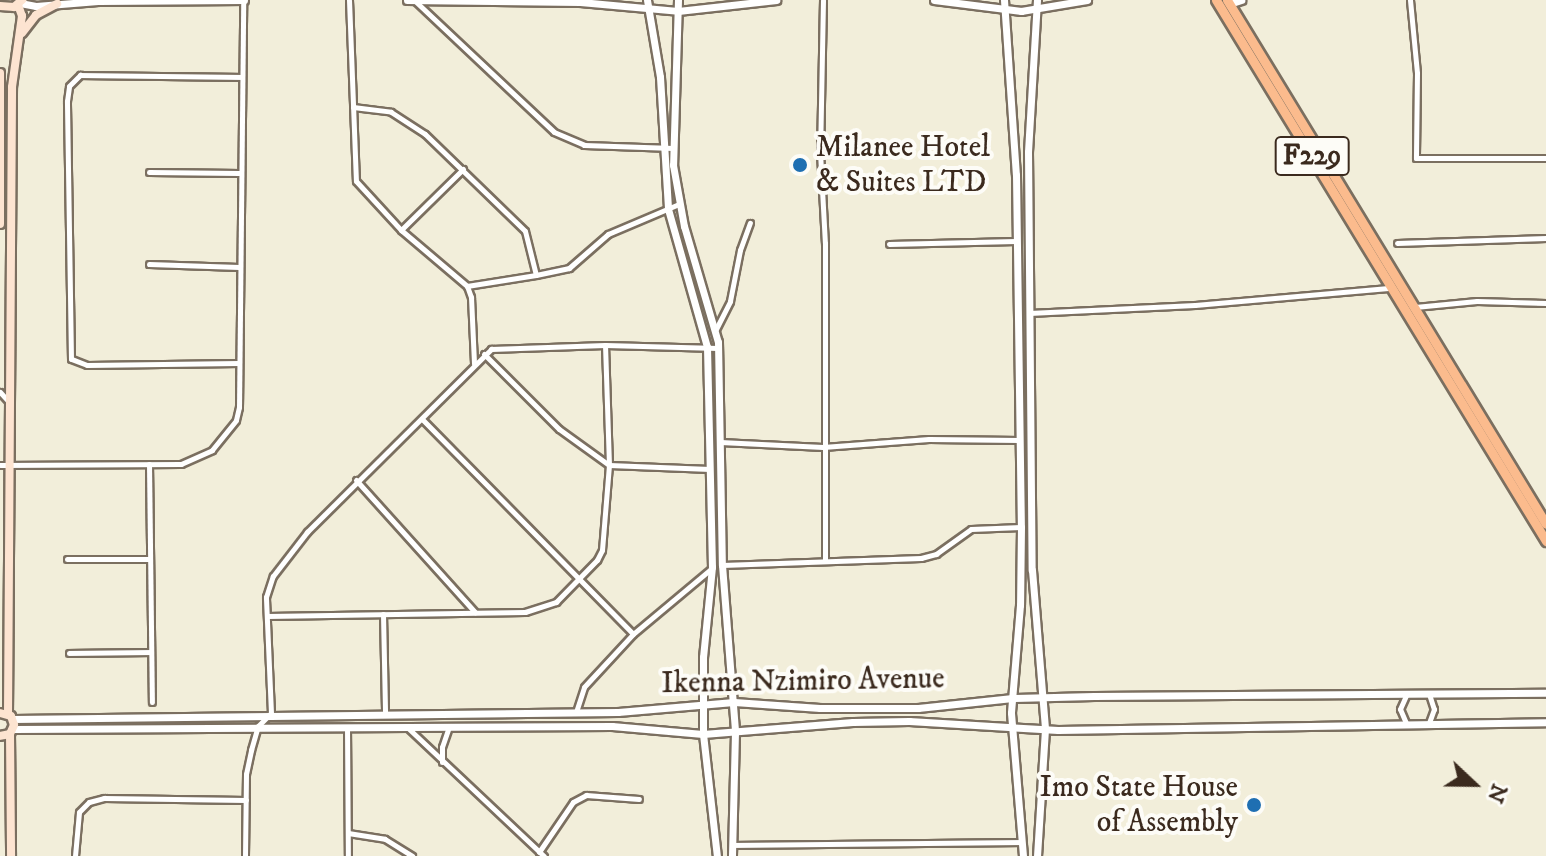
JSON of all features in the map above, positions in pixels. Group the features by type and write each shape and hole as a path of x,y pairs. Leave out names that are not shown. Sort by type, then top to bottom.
{"main road":[{"name":"F229","path":"1216,0 1546,541"},
{"name":"F229","path":"1228,2 1546,524"},
{"path":"0,6 20,3 22,13 12,87 8,402 4,464 11,856"},
{"path":"19,37 36,15 57,4"},
{"path":"0,73 0,224"}],"street":[{"path":"4,464 181,464 196,459 227,435 239,407 239,173 244,0 20,3"},
{"path":"349,0 356,181 401,230 467,286 471,297 474,365"},
{"path":"407,0 648,4 678,11 776,0"},
{"path":"414,0 554,132 584,145 673,148"},
{"path":"678,0 673,148 679,204 716,329 718,348 722,565 735,732 732,856"},
{"path":"823,0 825,560"},
{"path":"934,0 1004,10 1087,0"},
{"path":"1004,0 1017,241 1021,527 1020,605 1012,729 1023,856"},
{"path":"1228,2 1241,0"},
{"path":"1410,0 1417,73 1416,158 1546,158"},
{"path":"648,4 660,77 668,209 707,347 712,567 703,657 702,704 717,856"},
{"path":"1037,4 1028,152 1032,570 1045,729 1037,856"},
{"path":"239,363 87,365 71,359 67,101 69,86 80,75 242,77"},
{"path":"352,107 391,112 425,134 525,231 536,275"},
{"path":"401,230 463,169"},
{"path":"149,172 239,173"},
{"path":"467,286 569,268 608,234 679,204"},
{"path":"716,329 730,301 740,250 750,223"},
{"path":"1397,243 1546,238"},
{"path":"889,244 1017,241"},
{"path":"149,264 239,267"},
{"path":"1029,313 1195,305 1392,287"},
{"path":"1415,307 1477,301 1546,303"},
{"path":"267,616 541,609 556,602 581,578 602,550 609,465 605,345"},
{"path":"245,856 246,774 258,726 271,713 266,597 273,576 307,532 484,354 499,346 718,348"},
{"path":"484,354 559,429 609,465 711,469"},
{"path":"0,392 8,402"},
{"path":"422,419 633,634"},
{"path":"720,442 823,447 929,439 1019,440"},
{"path":"149,464 152,702"},
{"path":"356,480 476,612"},
{"path":"722,565 921,558 936,554 971,529 1021,527"},
{"path":"67,559 150,559"},
{"path":"576,712 584,687 633,634 712,567"},
{"path":"383,613 385,713"},
{"path":"69,653 151,652"},
{"path":"1406,723 1400,709 1407,692"},
{"path":"1427,692 1434,709 1429,723"},
{"name":"Ikenna Nzimiro Avenue","path":"8,724 271,713 576,712 734,702 863,709 918,708 1044,697 1546,693"},
{"name":"Ikenna Nzimiro Avenue","path":"8,724 408,728 612,726 703,734 895,721 1012,729 1546,722"},
{"path":"347,726 348,856"},
{"path":"442,763 442,747 449,727"},
{"path":"408,728 541,854 573,802 586,795 639,799"},
{"path":"75,856 79,812 89,802 104,798 246,800"},
{"path":"348,833 385,839 412,856"},
{"path":"732,845 1023,842"}],"place":[{"name":"Milanee Hotel & Suites LTD","path":"800,165"},
{"name":"Imo State House of Assembly","path":"1254,805"}]}
